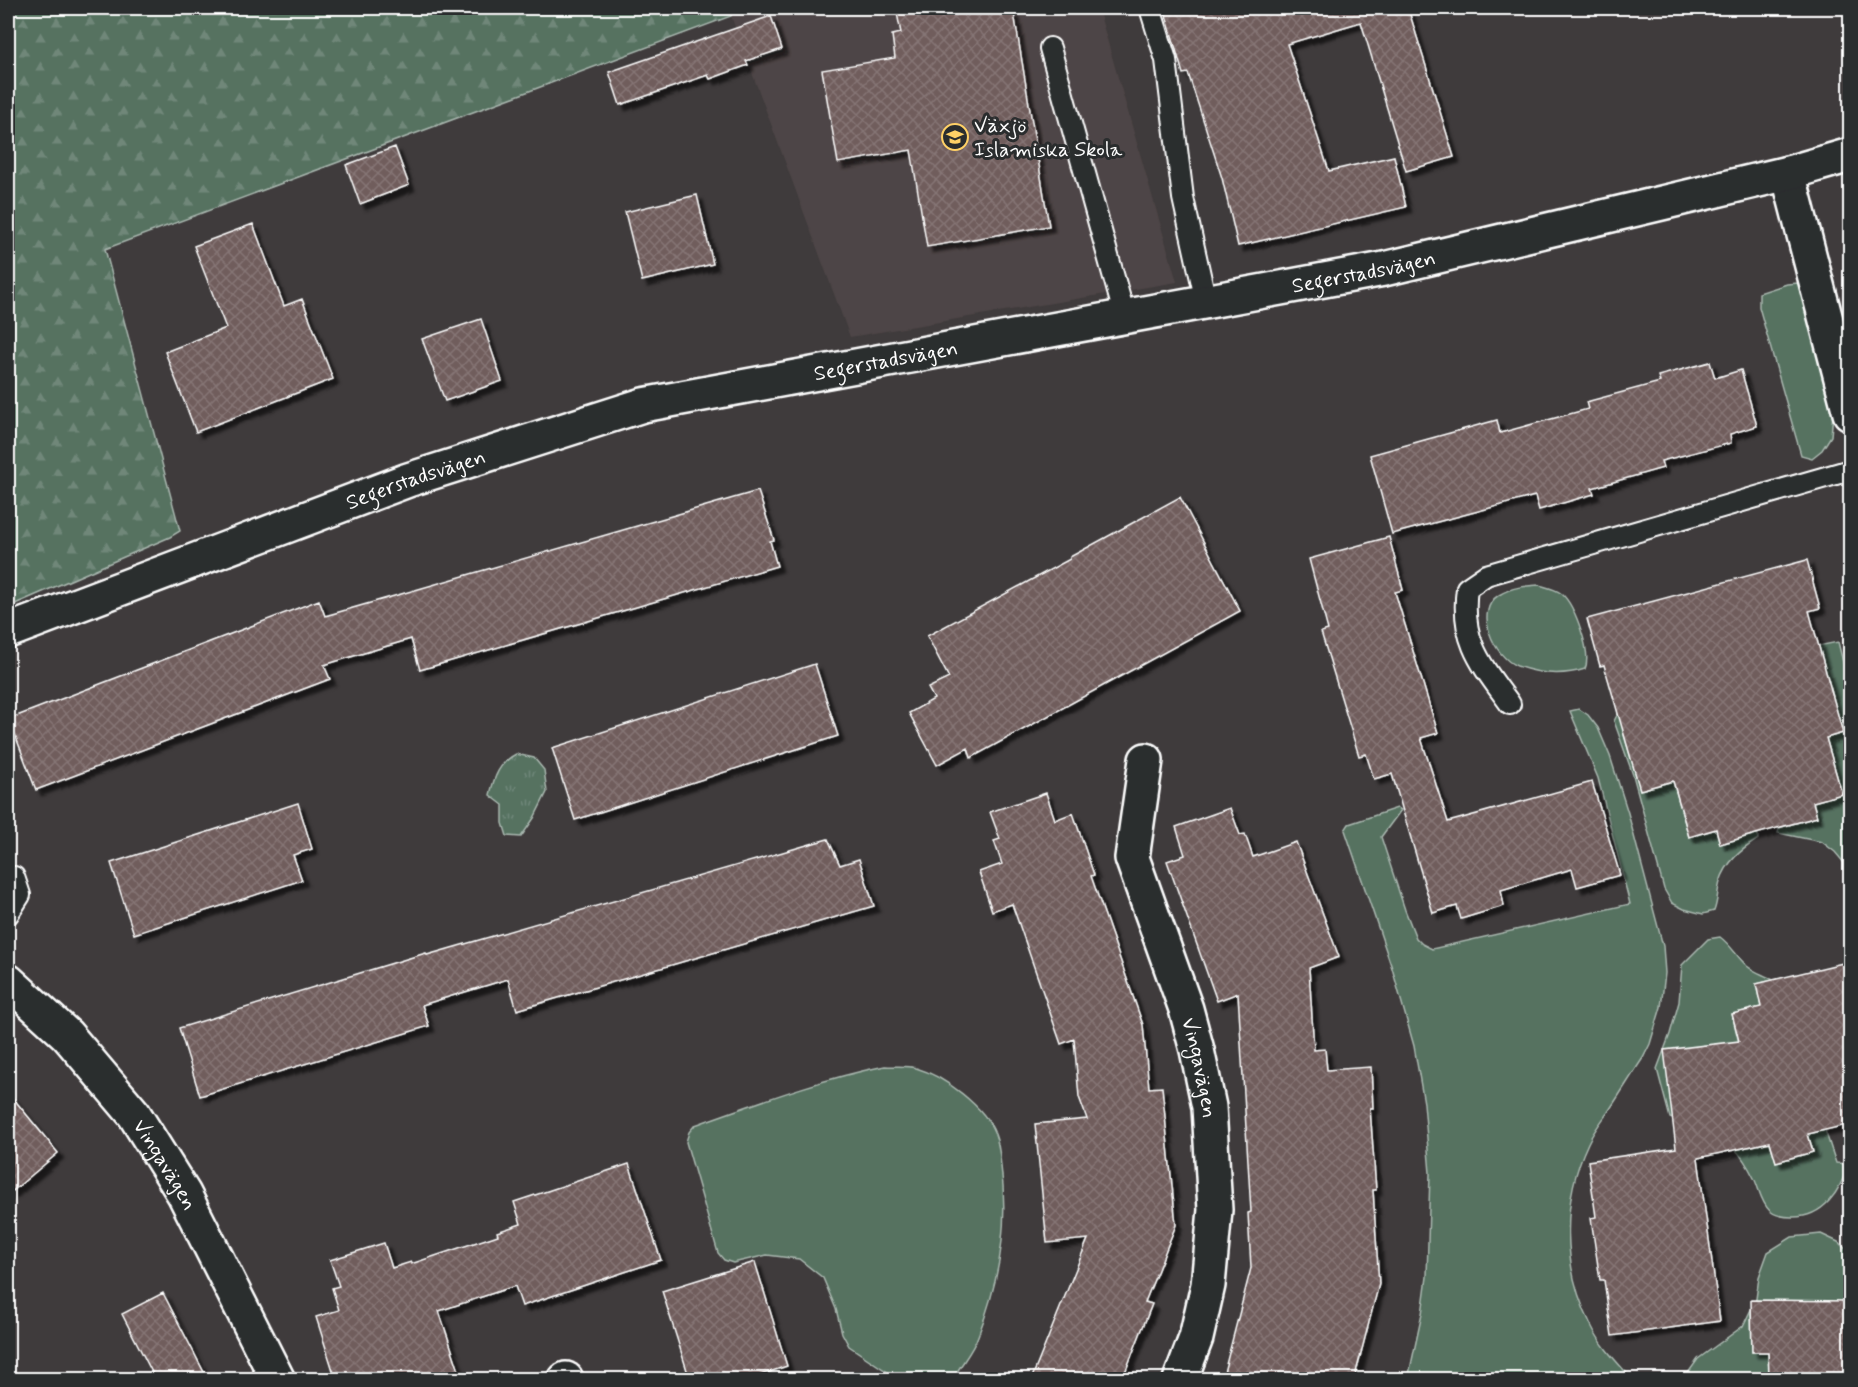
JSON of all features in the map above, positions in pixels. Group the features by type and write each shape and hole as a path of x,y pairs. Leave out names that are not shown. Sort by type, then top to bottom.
{"street":[{"name":"Segerstadsvägen","path":"8,631 408,480 643,405 1384,269 1788,173 1851,155"},
{"path":"1788,173 1851,413"},
{"name":"Vingavägen","path":"1146,760 1132,858 1186,1009 1197,1050 1209,1107 1215,1198 1208,1285 1196,1338 1180,1380"},
{"name":"Vingavägen","path":"8,981 67,1035 134,1114 184,1194 278,1380"}],"lane":[{"path":"1150,8 1166,60 1183,198 1206,302"},
{"path":"1050,48 1125,316"},
{"path":"1510,704 1480,663 1471,644 1464,610 1467,588 1486,575 1851,470"},
{"path":"8,914 20,896 14,877"}],"shaded area":[{"name":"Växjö Islamiska Skola","path":"735,8 1098,8 1177,282 850,337 731,16"}],"green space":[{"path":"8,8 735,8 731,16 105,249 180,531 8,607"},
{"path":"1798,283 1833,413 1831,436 1822,450 1812,458 1801,455 1759,307 1759,293"},
{"path":"1539,585 1560,592 1572,609 1584,641 1587,662 1585,669 1560,673 1525,669 1509,661 1494,644 1487,622 1491,602 1509,590"},
{"path":"1838,642 1850,690 1850,870 1835,852 1822,842 1778,833 1779,828 1817,817 1813,802 1842,794 1826,738 1843,733 1797,650"},
{"path":"1622,706 1623,732 1634,768 1673,781 1689,837 1716,829 1720,844 1758,833 1758,839 1740,852 1726,868 1720,882 1714,911 1703,914 1684,909 1672,903 1664,889 1633,775 1614,721"},
{"path":"1579,709 1588,715 1598,728 1610,756 1628,813 1663,946 1665,973 1661,1007 1650,1044 1588,1143 1579,1165 1569,1211 1570,1257 1581,1303 1600,1340 1632,1379 1408,1379 1422,1314 1427,1277 1430,1173 1424,1103 1414,1046 1392,968 1345,830 1349,824 1397,808 1401,810 1381,837 1416,938 1432,949 1630,904 1598,778 1570,711"},
{"path":"516,754 534,758 544,770 547,792 521,837 507,836 503,823 503,805 490,795 498,771"},
{"path":"1720,937 1747,966 1773,980 1756,984 1761,1007 1732,1014 1744,1064 1776,1161 1813,1152 1808,1134 1825,1130 1836,1163 1848,1164 1835,1193 1829,1201 1813,1213 1792,1217 1770,1211 1762,1200 1750,1170 1733,1147 1711,1133 1670,1118 1657,1069 1679,1002 1682,965 1708,939"},
{"path":"885,1066 916,1068 951,1085 982,1113 995,1134 998,1146 1004,1209 997,1274 976,1342 953,1379 898,1379 849,1346 842,1333 836,1309 823,1278 799,1259 767,1255 733,1263 724,1260 718,1253 686,1142 689,1132 695,1125 813,1085"},
{"path":"1821,1234 1838,1242 1850,1253 1850,1301 1751,1314 1752,1352 1768,1352 1769,1374 1786,1375 1786,1379 1686,1380 1698,1359 1743,1326 1756,1299 1759,1277 1768,1252 1792,1237"}],"building":[{"path":"896,8 1003,8 1004,14 1014,13 1049,226 927,247 911,150 838,163 822,70 895,58 892,35 901,33"},
{"path":"1164,8 1408,8 1454,157 1406,171 1361,22 1287,44 1329,171 1394,156 1406,207 1238,246 1222,178 1188,73 1183,74"},
{"path":"771,16 782,49 746,61 748,65 710,79 708,75 620,105 609,72"},
{"path":"395,147 409,185 360,204 346,165"},
{"path":"697,195 713,264 642,281 625,212"},
{"path":"253,224 284,306 302,299 333,379 196,432 165,352 226,328 194,246"},
{"path":"481,319 502,381 445,401 422,339"},
{"path":"1710,362 1715,378 1741,370 1757,426 1730,434 1731,443 1661,461 1663,468 1592,488 1594,494 1539,510 1535,496 1392,534 1370,455 1497,420 1500,433 1588,409 1586,402 1660,382 1658,376"},
{"path":"758,491 774,540 770,541 777,566 420,670 411,639 324,665 330,679 36,790 9,719 319,600 325,616"},
{"path":"1180,497 1240,611 971,758 968,748 937,765 909,713 934,699 928,688 949,678 927,636"},
{"path":"1389,537 1403,590 1395,592 1438,733 1421,738 1448,822 1592,782 1620,875 1577,887 1572,869 1501,890 1504,906 1461,919 1457,906 1433,913 1392,774 1374,779 1366,754 1359,756 1321,632 1328,630 1309,559"},
{"path":"1807,560 1820,608 1809,611 1843,733 1826,738 1842,794 1813,802 1817,817 1720,844 1716,829 1689,837 1673,781 1640,790 1604,665 1600,666 1587,619"},
{"path":"815,664 838,736 575,820 552,748"},
{"path":"1046,793 1055,820 1073,813 1094,875 1091,876 1143,1025 1149,1088 1162,1087 1176,1225 1145,1302 1152,1304 1122,1380 1031,1380 1088,1239 1047,1243 1035,1124 1087,1119 1079,1097 1074,1039 1061,1044 1012,904 992,911 979,872 1002,864 994,841 1000,839 990,812"},
{"path":"298,803 312,849 293,855 302,880 134,934 111,863"},
{"path":"1230,808 1240,835 1245,834 1253,857 1296,842 1339,957 1309,968 1314,1050 1325,1049 1327,1070 1371,1067 1373,1108 1370,1108 1376,1190 1373,1190 1379,1284 1354,1380 1222,1380 1251,1268 1248,1213 1251,1212 1238,993 1217,1001 1167,861 1185,855 1176,827"},
{"path":"828,839 840,865 859,859 874,906 517,1010 508,979 422,1005 429,1026 200,1096 179,1028 426,953 427,955"},
{"path":"1851,961 1851,1124 1808,1134 1813,1152 1776,1162 1770,1142 1698,1158 1720,1321 1612,1336 1604,1280 1600,1280 1591,1218 1596,1217 1588,1161 1676,1148 1664,1050 1739,1041 1732,1014 1761,1007 1756,984"},
{"path":"8,1092 58,1153 8,1195"},
{"path":"629,1164 661,1260 522,1306 515,1286 439,1311 462,1380 336,1380 316,1317 339,1310 332,1288 339,1286 330,1260 384,1243 392,1268 411,1262 411,1264 498,1235 497,1232 521,1224 514,1202"},
{"path":"755,1262 787,1366 746,1380 690,1380 662,1291"},
{"path":"163,1293 208,1380 156,1380 122,1314"},
{"path":"1751,1300 1851,1301 1851,1380 1786,1380 1786,1375 1769,1375 1768,1352 1752,1352"}],"place":[{"name":"Växjö Islamiska Skola","path":"955,137"}]}
